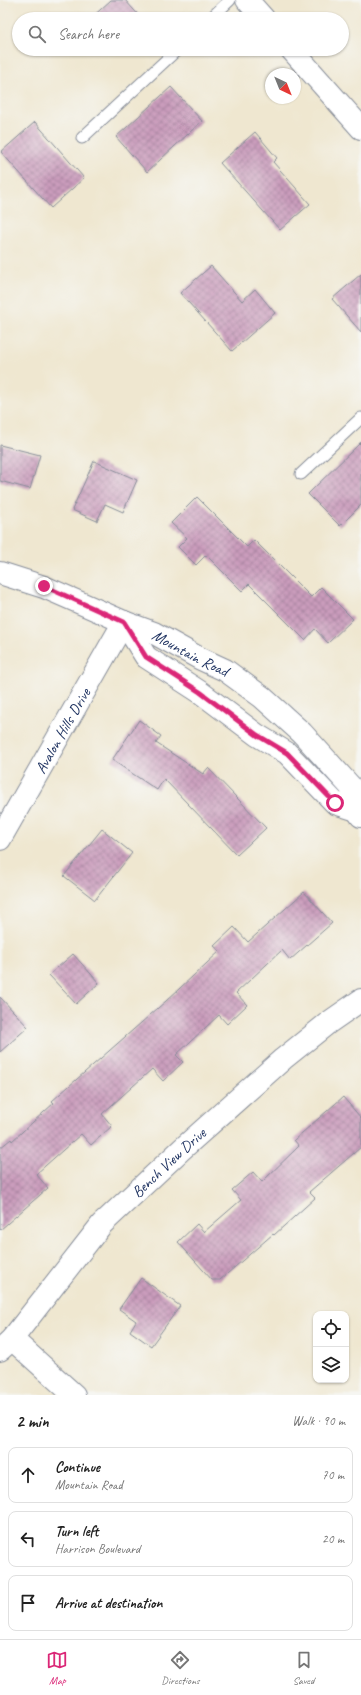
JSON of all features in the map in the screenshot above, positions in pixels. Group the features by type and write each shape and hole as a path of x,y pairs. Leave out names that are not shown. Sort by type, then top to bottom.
{"street":[{"path":"247,0 258,12"},
{"path":"297,56 361,128"},
{"path":"0,573 44,586 124,622"},
{"name":"Mountain Road","path":"124,622 146,657 200,692 257,735 287,753 335,803 360,811"},
{"name":"Mountain Road","path":"124,622 154,633 199,658 225,670 262,697 302,732 351,787 360,811"},
{"name":"Avalon Hills Drive","path":"0,838 124,622"},
{"name":"Bench View Drive","path":"6,1344 102,1224 182,1149 283,1059 361,1000"},
{"path":"6,1344 74,1395"}],"lane":[{"path":"217,12 230,0"},
{"path":"82,138 170,56"},
{"path":"301,474 361,418"}],"building":[{"path":"111,0 125,0 136,12 98,12"},
{"path":"171,87 202,121 147,172 116,137"},
{"path":"35,122 84,178 51,208 1,152"},
{"path":"255,132 277,158 273,162 310,204 280,230 220,163"},
{"path":"211,266 242,301 255,289 275,313 232,351 180,293"},
{"path":"361,274 361,332 332,299"},
{"path":"361,442 361,505 340,526 308,494"},
{"path":"0,445 40,455 30,489 0,481"},
{"path":"94,461 137,480 123,512 105,504 97,521 72,510"},
{"path":"197,497 247,547 254,540 311,597 321,587 353,619 328,643 315,629 305,640 249,584 242,591 206,555 196,565 178,547 187,538 171,523"},
{"path":"139,720 161,736 156,743 203,774 208,768 266,828 237,855 164,779 157,790 112,760"},
{"path":"102,829 132,853 95,900 64,876"},
{"path":"304,892 332,923 290,960 282,950 236,993 247,1005 227,1024 219,1015 176,1055 183,1062 163,1081 152,1069 102,1114 112,1126 91,1145 81,1134 36,1174 48,1188 0,1230 0,1148 11,1139 12,1141 54,1103 52,1101 166,1001 220,951 214,946 234,927 248,942"},
{"path":"73,954 99,983 76,1004 49,975"},
{"path":"0,997 28,1027 0,1052"},
{"path":"343,1097 361,1118 361,1147 309,1192 315,1198 274,1235 273,1234 220,1280 212,1280 178,1242 197,1224 204,1232 241,1200 232,1190 253,1172 262,1182 299,1146 294,1140"},
{"path":"141,1278 180,1306 151,1346 130,1331 136,1321 119,1309"}],"route":[{"path":"44,586 124,622 146,657 200,692 257,735 287,753 335,803"}]}
